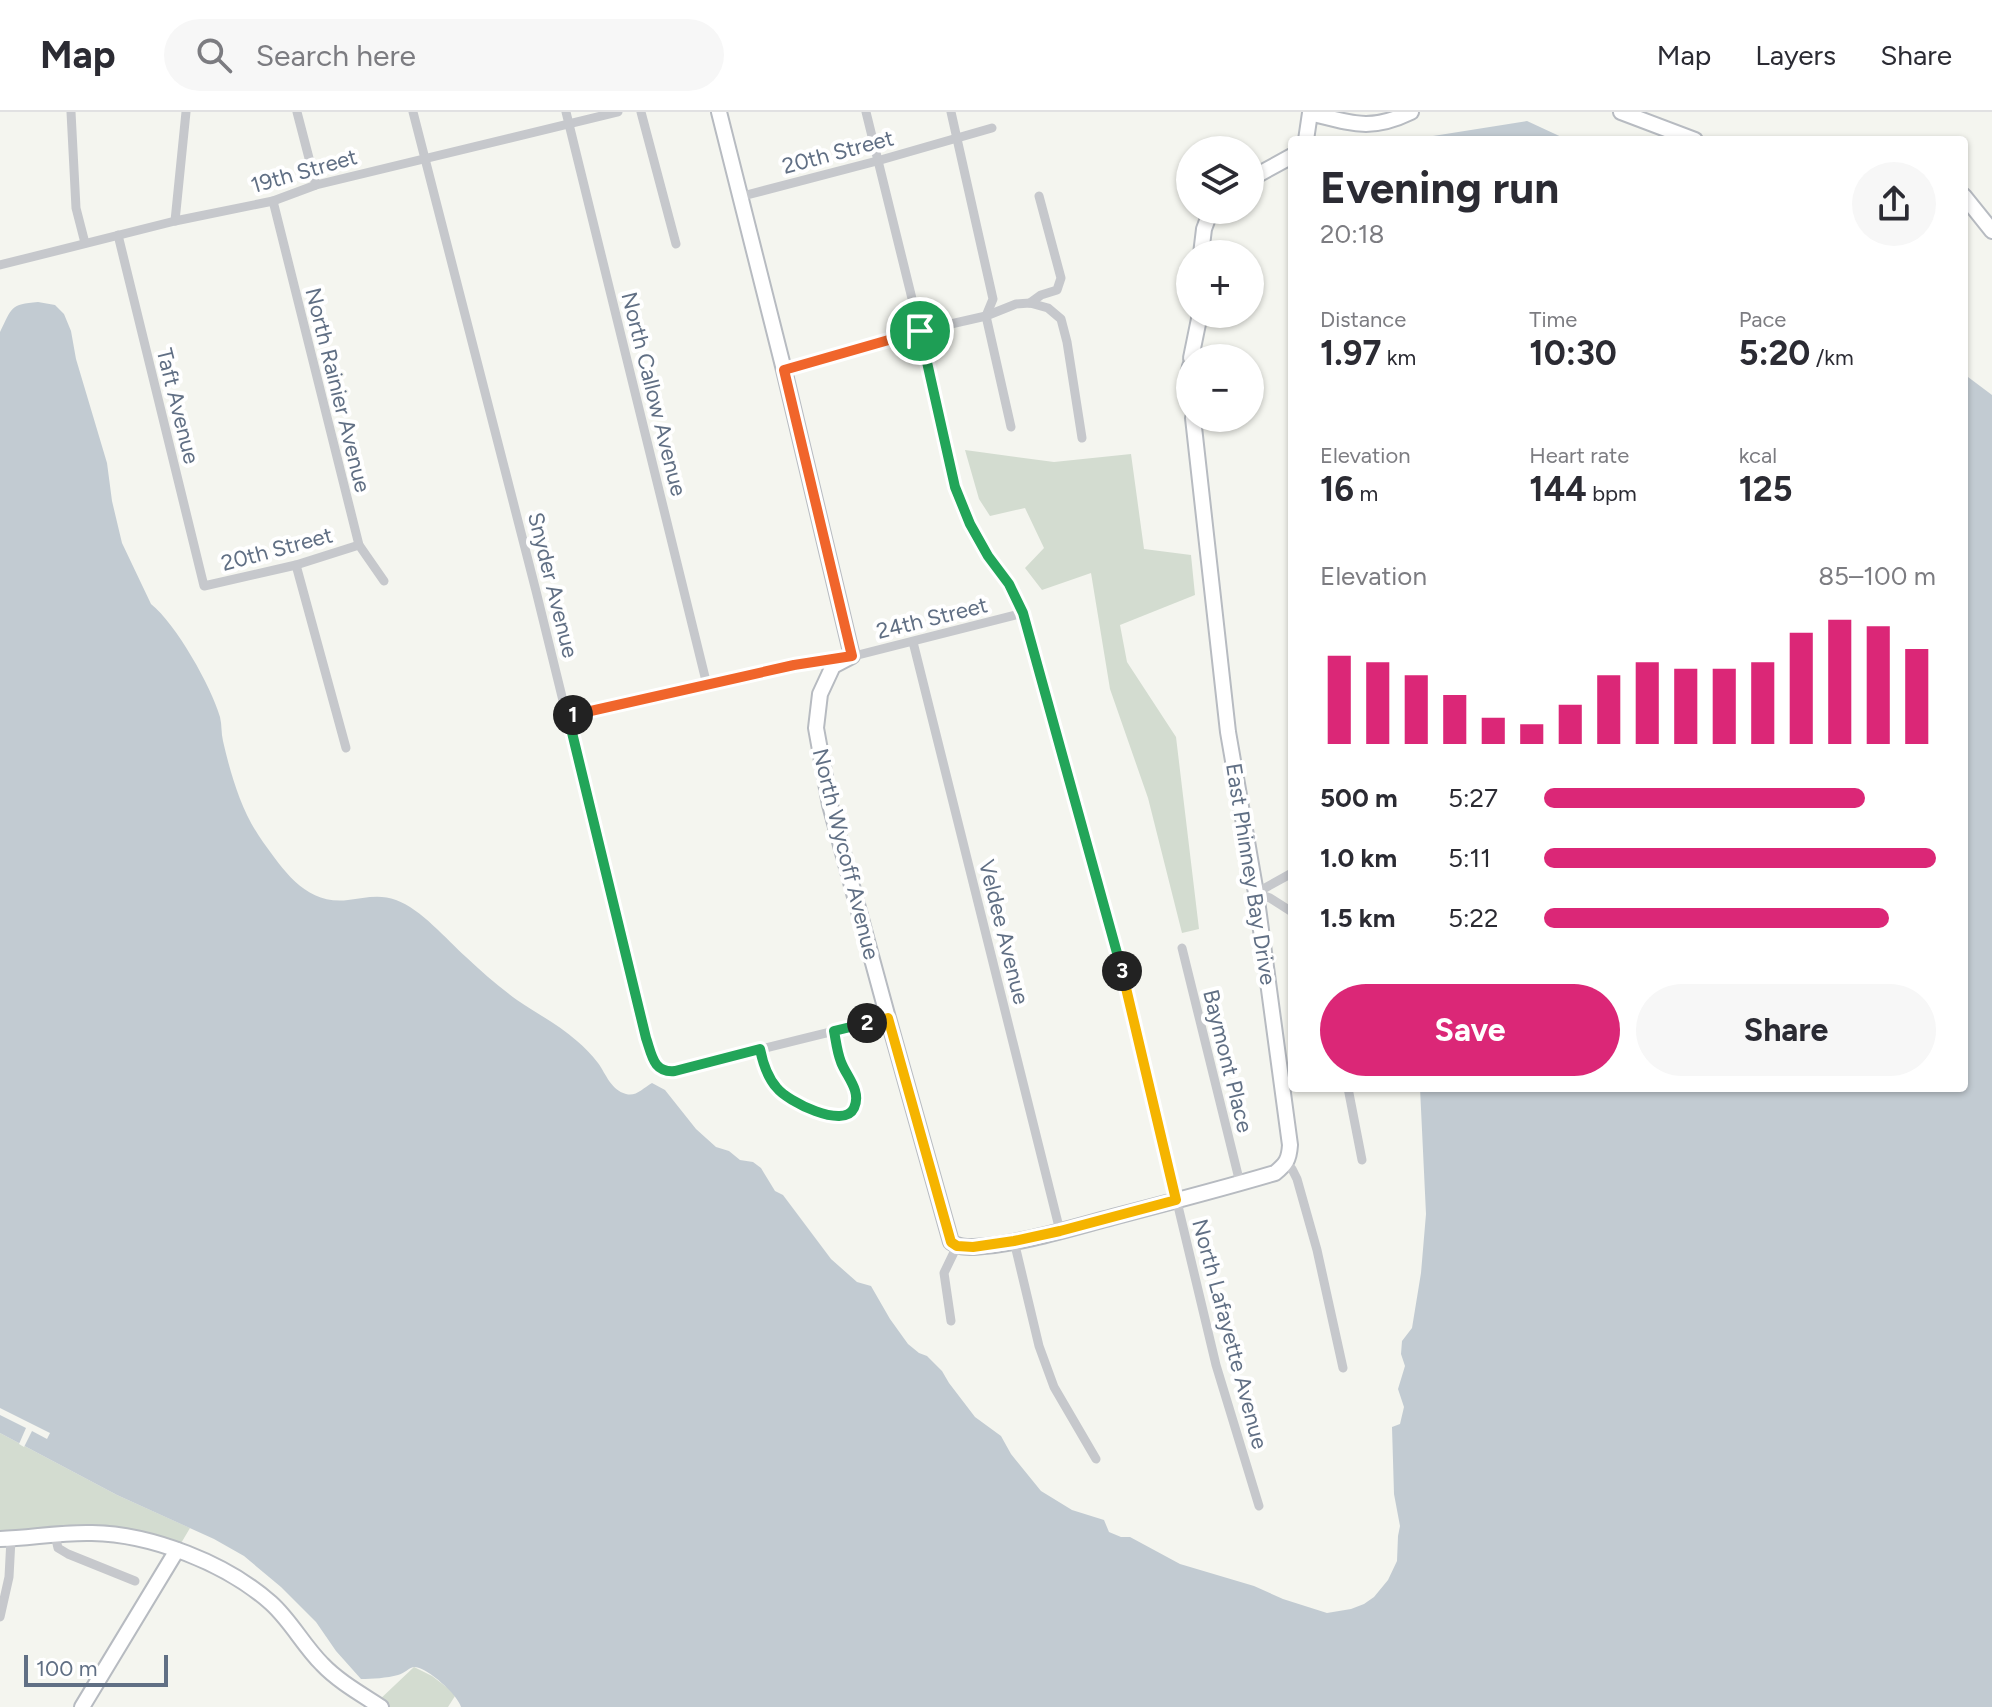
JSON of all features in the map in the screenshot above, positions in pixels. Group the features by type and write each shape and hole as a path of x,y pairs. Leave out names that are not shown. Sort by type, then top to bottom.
{"street":[{"path":"71,112 76,208 85,243"},
{"path":"175,221 186,112"},
{"path":"297,112 316,185"},
{"name":"Snyder Avenue","path":"413,112 568,716 646,1038 657,1066 662,1070 675,1071 760,1049"},
{"name":"North Callow Avenue","path":"566,112 707,685"},
{"name":"19th Street","path":"0,265 175,221 273,201 316,185 618,112"},
{"path":"641,112 676,244"},
{"path":"719,112 852,656"},
{"name":"North Lafayette Avenue","path":"866,112 955,487 970,524 1009,584 1023,613 1114,938 1216,1365 1259,1506"},
{"path":"951,112 993,299 986,316 1011,427"},
{"path":"1307,136 1310,112 1364,124 1380,124 1411,112"},
{"path":"1621,112 1684,136"},
{"name":"20th Street","path":"739,197 992,128"},
{"path":"1264,171 1288,158"},
{"path":"1030,303 1041,295 1057,290 1061,278 1039,196"},
{"name":"North Rainier Avenue","path":"273,201 359,545 384,581"},
{"path":"1968,201 1992,231"},
{"name":"Taft Avenue","path":"118,235 204,586"},
{"path":"784,370 920,331 986,316 1016,304 1030,303 1048,308 1061,319 1082,438"},
{"name":"East Phinney Bay Drive","path":"1195,432 1226,713 1256,893 1290,1145 1286,1164 1297,1179 1328,1295 1343,1368"},
{"name":"20th Street","path":"204,586 296,565 359,545"},
{"path":"296,565 346,748"},
{"name":"24th Street","path":"568,716 794,665 852,656 1023,613"},
{"name":"Veldee Avenue","path":"913,642 1060,1231"},
{"name":"North Wycoff Avenue","path":"852,656 833,666 820,694 816,728 830,805 951,1242 957,1246"},
{"path":"1256,893 1288,875"},
{"path":"1256,893 1288,909"},
{"name":"Baymont Place","path":"1182,948 1240,1183"},
{"path":"834,1031 841,1064 854,1091 854,1108 848,1115 838,1117 784,1096 768,1077 760,1049 834,1031 888,1018"},
{"path":"1349,1092 1362,1160"},
{"path":"951,1321 944,1273 957,1246 973,1247 1060,1231 1275,1173 1286,1164"},
{"path":"1014,1241 1039,1346 1054,1387 1096,1459"},
{"path":"0,1617 9,1577 6,1539 89,1533 130,1536 177,1550 258,1592 283,1616 328,1670 381,1707"},
{"path":"55,1535 58,1548 68,1554 135,1581"},
{"path":"82,1707 177,1550"}],"shaded area":[{"path":"1527,121 1559,136 1433,136"},
{"path":"38,302 55,305 64,314 107,463 122,543 151,604 192,656 209,689 220,717 226,754 243,807 263,842 288,875 308,892 320,897 348,900 384,897 405,904 424,917 504,990 577,1041 596,1060 616,1089 633,1094 652,1083 665,1090 696,1129 716,1147 761,1168 775,1191 783,1195 831,1259 857,1282 871,1286 908,1344 927,1356 942,1371 975,1417 1001,1436 1011,1454 1041,1491 1072,1510 1104,1520 1109,1532 1130,1537 1180,1564 1254,1586 1327,1613 1351,1609 1374,1597 1388,1580 1397,1561 1400,1526 1394,1494 1392,1427 1400,1424 1404,1407 1398,1389 1405,1366 1401,1354 1402,1341 1412,1328 1426,1214 1420,1092 1968,1092 1968,377 1992,395 1992,1707 461,1707 449,1689 415,1667 389,1677 361,1679 316,1622 244,1556 117,1495 0,1433 0,332 13,309"},
{"path":"965,450 1054,462 1131,454 1144,549 1191,555 1195,595 1120,625 1127,662 1176,737 1199,929 1182,933 1148,798 1110,689 1091,573 1042,590 1025,568 1044,548 1025,508 990,516 979,499"},
{"path":"0,1433 117,1495 190,1528 177,1550 143,1539 0,1539"},
{"path":"414,1667 453,1692 455,1696 448,1707 381,1707 376,1703"}],"pier":[{"path":"0,1408 50,1433 47,1439 32,1431 24,1447 19,1444 26,1428 0,1415"}],"route":[{"path":"920,331 955,487 970,524 1009,584 1023,613 1114,938 1176,1200 1060,1231 973,1247 957,1246 951,1242 888,1018 834,1031 841,1064 852,1083 855,1099 854,1108 848,1115 838,1117 827,1114 784,1096 768,1077 760,1049 675,1071 662,1070 657,1066 646,1038 568,716 794,665 852,656 784,370 920,331"}]}
